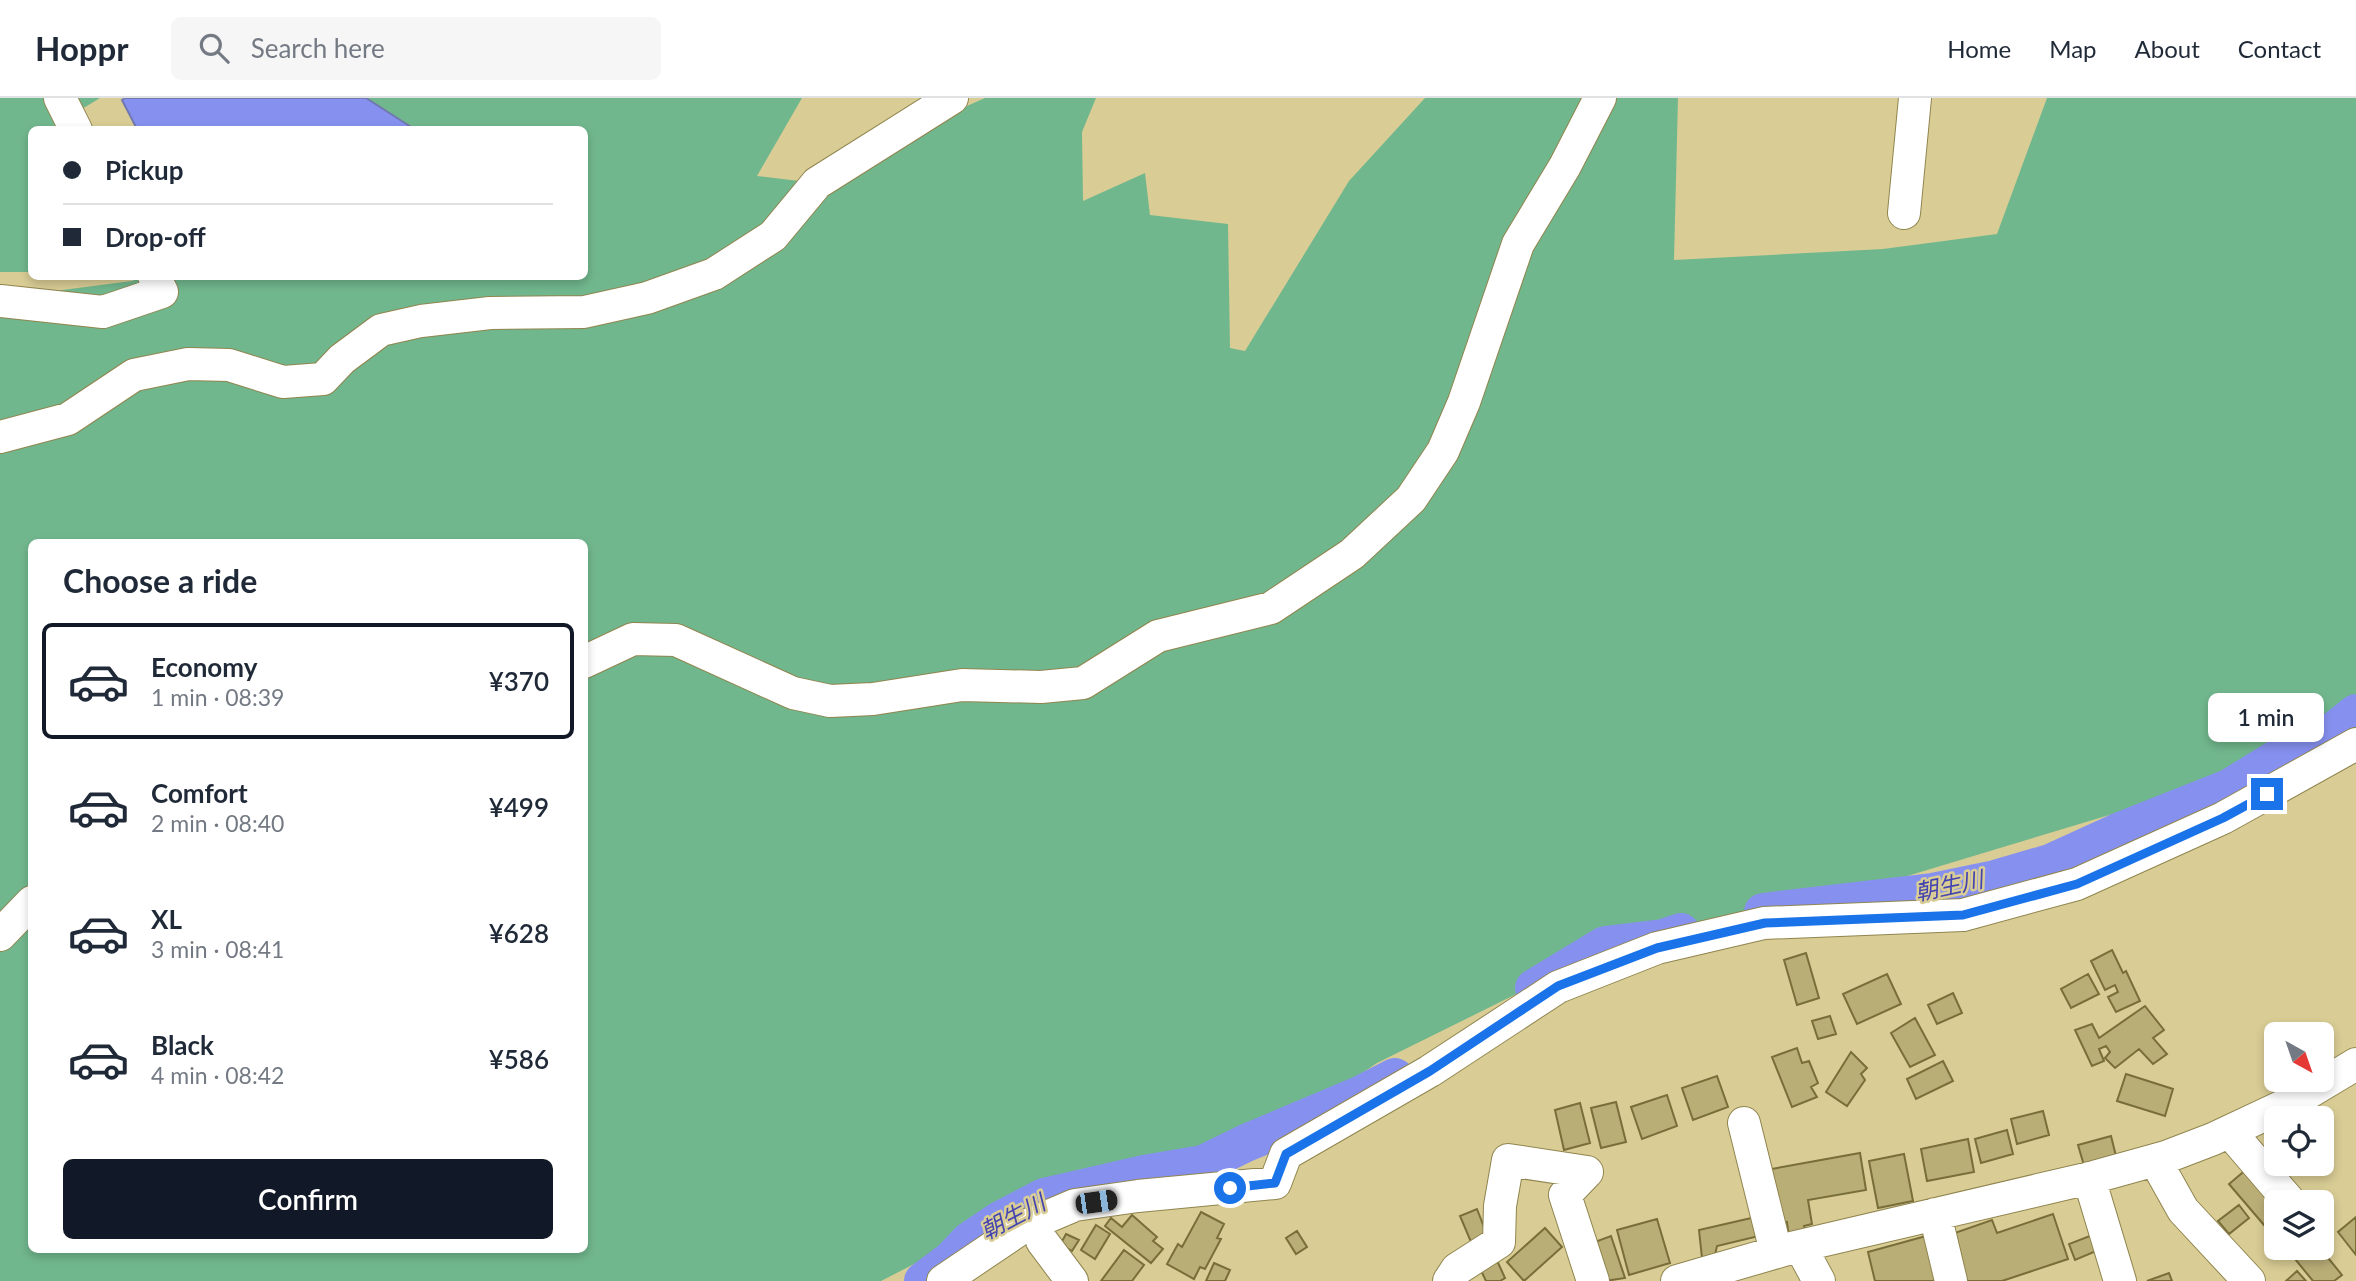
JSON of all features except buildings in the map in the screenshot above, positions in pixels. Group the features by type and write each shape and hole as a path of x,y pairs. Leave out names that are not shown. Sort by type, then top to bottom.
{"street":[{"path":"60,98 74,126"},
{"path":"0,437 68,419 134,374 188,364 229,365 283,382 323,379 342,359 382,330 421,321 490,313 584,312 647,298 714,274 773,236 817,183 952,98"},
{"path":"588,660 633,639 676,640 793,693 830,701 873,699 962,685 1041,687 1083,682 1158,636 1271,608 1352,554 1411,499 1443,451 1464,402 1518,244 1565,166 1600,98"},
{"path":"1904,213 1915,98"},
{"path":"0,301 103,312 162,292 156,280"},
{"path":"943,1281 1023,1227 1075,1205 1275,1183 1286,1154 1430,1071 1558,986 1657,948 1765,923 1963,915 2077,884 2223,818 2356,744"},
{"path":"0,934 28,906"},
{"path":"1677,1281 1788,1249 2155,1160 2230,1132 2295,1100 2356,1064"},
{"path":"1744,1123 1788,1249 1819,1281"},
{"path":"2230,1132 2280,1190"},
{"path":"1449,1281 1457,1269 1499,1242 1500,1206 1508,1160 1587,1172 1565,1195 1593,1281"},
{"path":"2155,1160 2183,1210 2249,1281"},
{"path":"2089,1178 2120,1281"},
{"path":"1935,1214 1951,1281"},
{"path":"1042,1241 1072,1281"}],"green space":[{"path":"0,98 100,98 54,126 28,126 28,272 0,272"},
{"path":"366,98 802,98 757,176 816,183 876,146 985,98 1096,98 1082,132 1083,201 1145,173 1150,215 1228,224 1230,348 1245,351 1349,181 1425,98 1678,98 1674,260 1883,249 1997,234 2047,98 2356,98 2356,712 2326,737 2116,813 1808,906 1569,968 1377,1063 1249,1150 1090,1174 881,1281 0,1281 0,298 132,281 588,280 588,126 409,126"}],"water":[{"path":"366,98 409,126 135,126 122,100"}],"waterway":[{"name":"朝生川","path":"1763,912 1932,892 1995,879 2050,863 2118,832 2229,788 2302,743 2326,737 2356,713"},
{"name":"朝生川","path":"1534,988 1605,945 1663,938 1681,932"},
{"name":"朝生川","path":"923,1281 951,1260 969,1241 1000,1220 1044,1197 1144,1174 1203,1164 1395,1077"}],"route":[{"path":"1230,1188 1275,1183 1286,1154 1430,1071 1558,986 1657,948 1765,923 1963,915 2077,884 2223,818 2267,794"}]}
